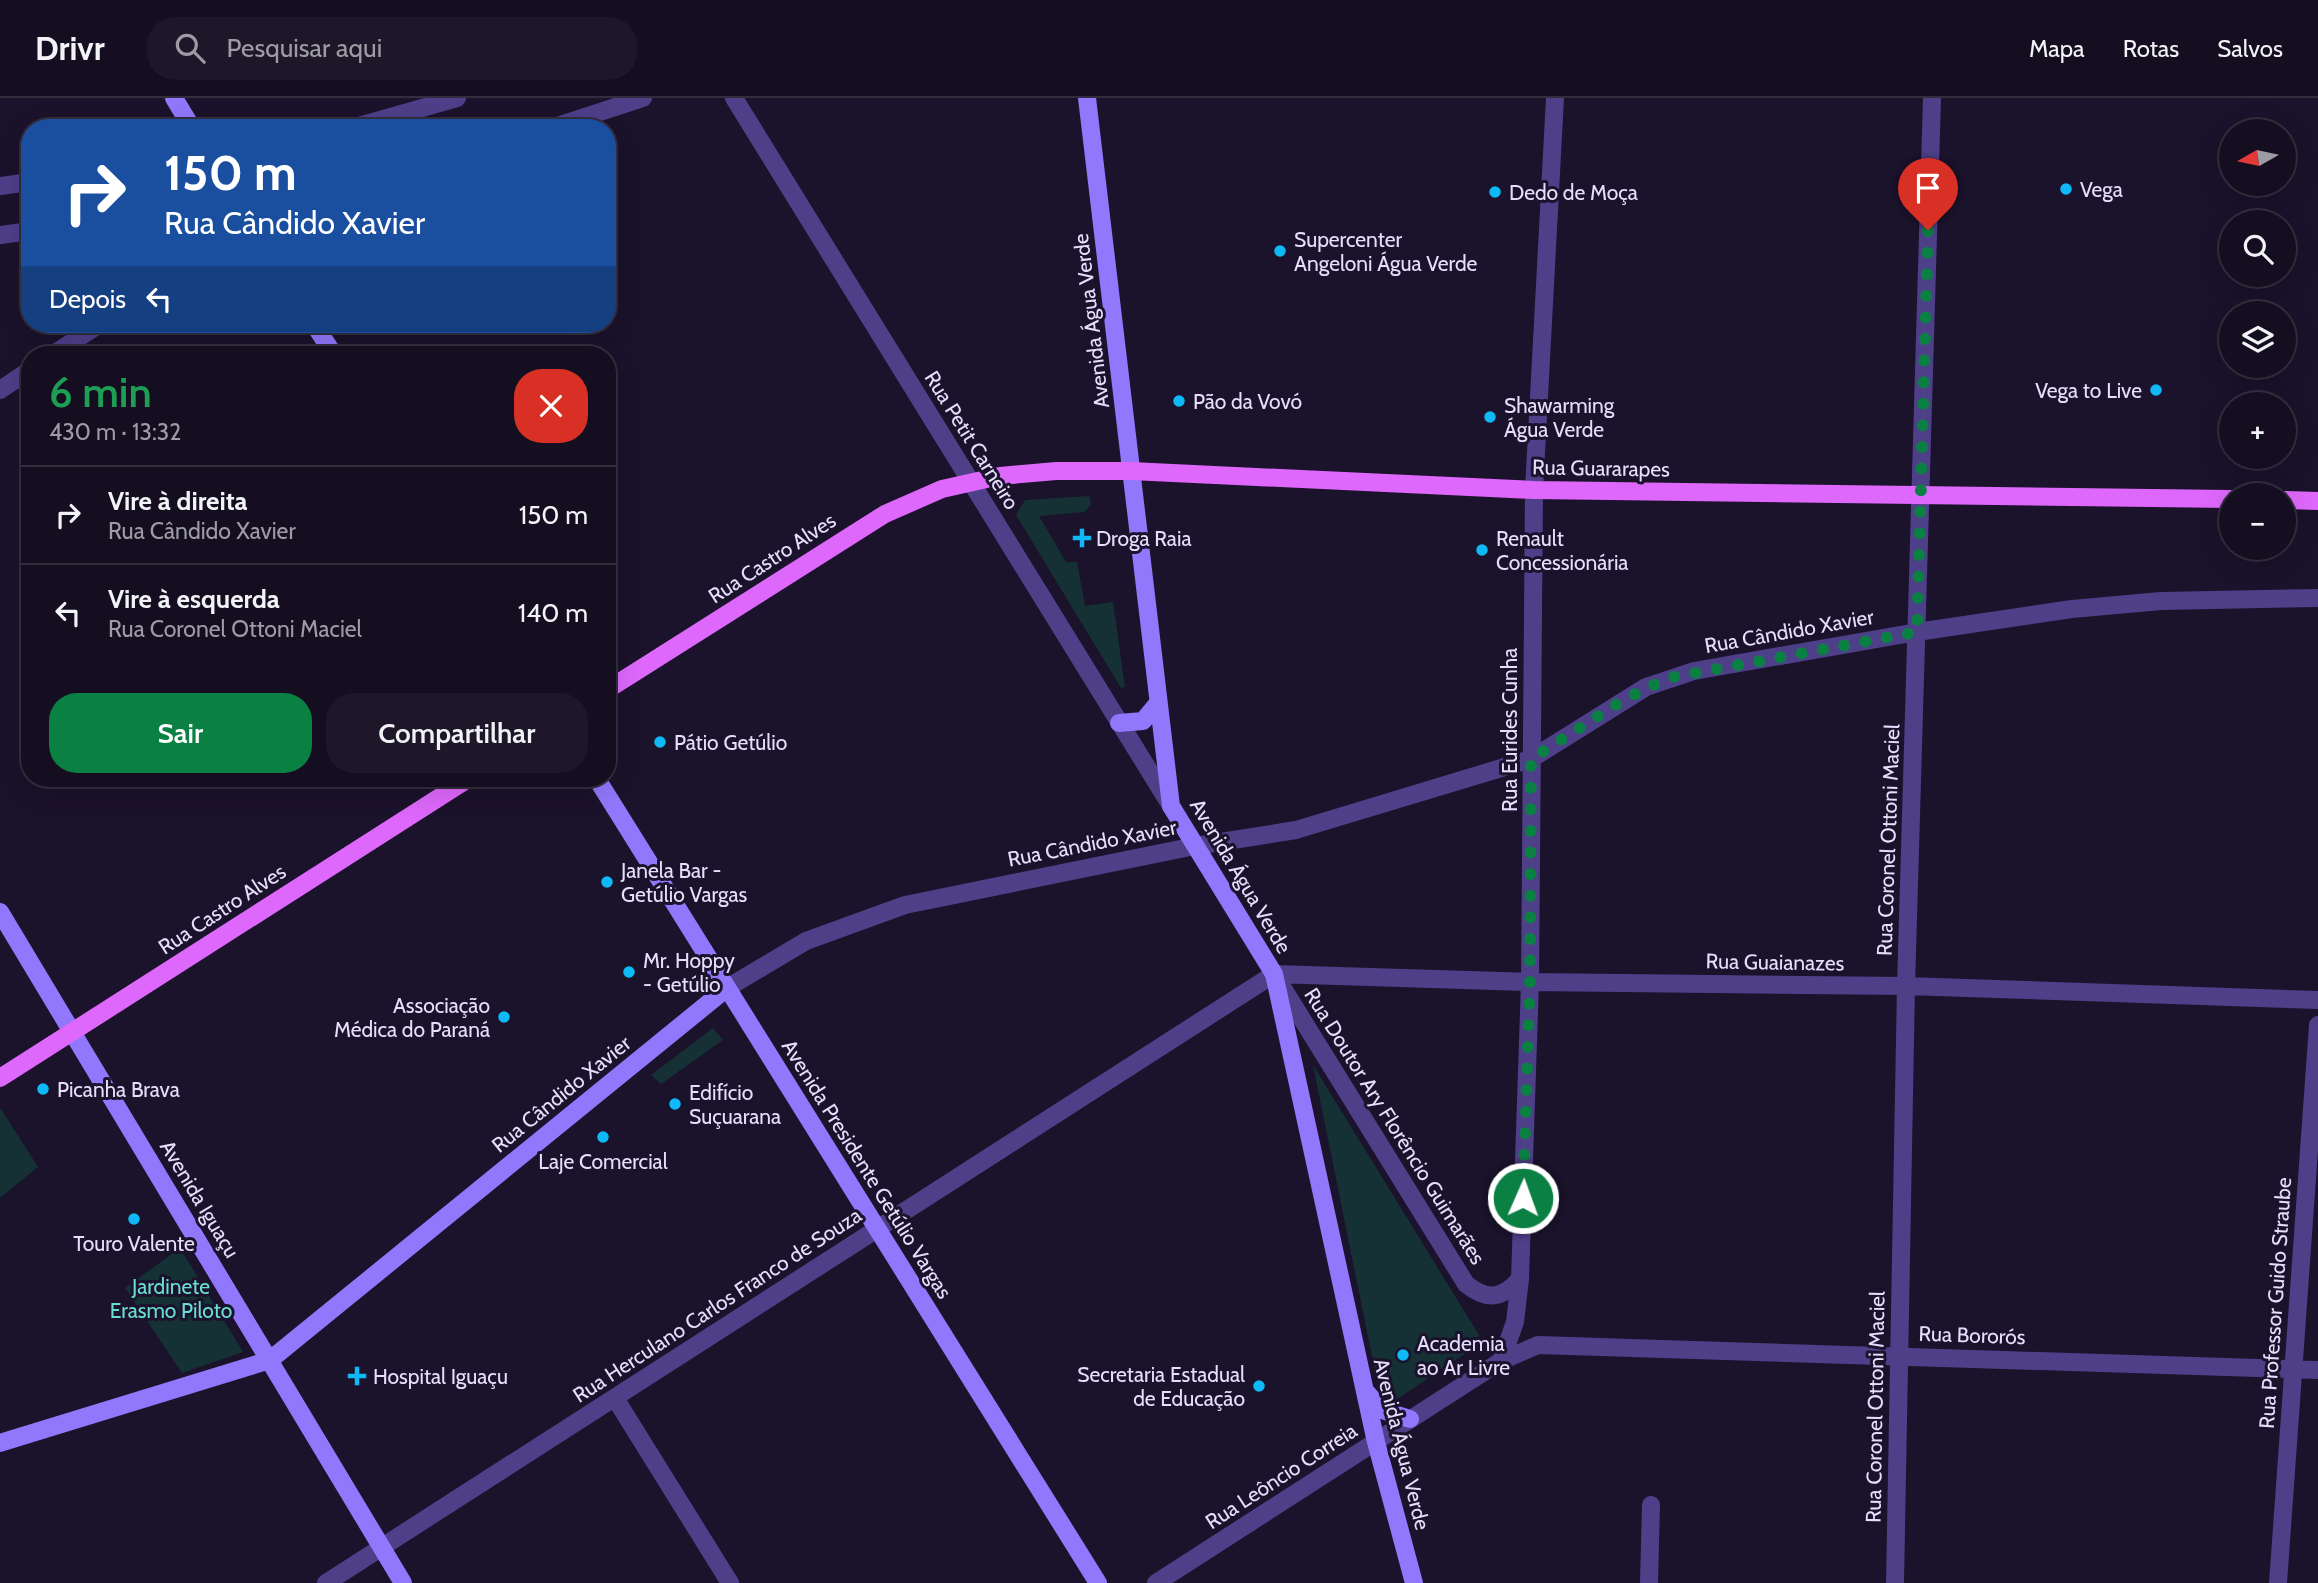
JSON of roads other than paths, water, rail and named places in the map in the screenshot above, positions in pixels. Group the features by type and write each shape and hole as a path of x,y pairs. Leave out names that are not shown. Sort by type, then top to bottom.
{"main road":[{"path":"174,98 187,119"},
{"name":"Avenida Água Verde","path":"1087,98 1171,806 1274,974 1376,1442 1414,1583"},
{"name":"Rua Guararapes","path":"971,481 1045,472 1131,471 1534,490 2219,499"},
{"name":"Rua Castro Alves","path":"616,684 885,514 914,499 971,481"},
{"path":"2296,500 2318,501"},
{"path":"1119,723 1143,721 1158,703"},
{"name":"Rua Castro Alves","path":"0,1078 455,787"},
{"name":"Avenida Presidente Getúlio Vargas","path":"602,787 1098,1583"},
{"name":"Avenida Iguaçu","path":"0,912 403,1583"},
{"name":"Rua Cândido Xavier","path":"0,1443 270,1360 727,988"},
{"path":"1364,1387 1382,1410 1410,1419"}],"street":[{"path":"384,119 457,98"},
{"path":"579,119 643,98"},
{"name":"Rua Petit Carneiro","path":"734,98 1171,806"},
{"name":"Rua Eurides Cunha","path":"1502,1361 1515,1322 1520,1279 1530,982 1534,490 1555,98"},
{"name":"Rua Coronel Ottoni Maciel","path":"1895,1583 1906,986 1933,98"},
{"path":"0,186 21,183"},
{"path":"0,235 21,232"},
{"path":"66,346 86,333"},
{"path":"0,390 21,376"},
{"name":"Rua Cândido Xavier","path":"727,988 806,941 905,905 1195,846 1296,830 1531,759 1635,693 1668,678 1917,632 2120,604 2318,598"},
{"name":"Rua Guaianazes","path":"1274,974 1530,982 1906,986 2318,1000"},
{"name":"Rua Herculano Carlos Franco de Souza","path":"326,1583 1274,974"},
{"name":"Rua Doutor Ary Florêncio Guimarães","path":"1274,974 1466,1284 1486,1296 1498,1296 1510,1290 1520,1279"},
{"name":"Rua Professor Guido Straube","path":"2278,1583 2318,1026"},
{"name":"Rua Bororós","path":"1502,1361 1538,1345 2318,1370"},
{"name":"Rua Leôncio Correia","path":"1156,1583 1502,1361"},
{"path":"615,1398 730,1583"},
{"path":"1649,1583 1651,1505"}],"place":[{"name":"Vega","path":"2066,189"},
{"name":"Dedo de Moça","path":"1495,192"},
{"name":"Supercenter Angeloni Água Verde","path":"1280,251"},
{"name":"Vega to Live","path":"2156,390"},
{"name":"Pão da Vovó","path":"1179,401"},
{"name":"Shawarming Água Verde","path":"1490,417"},
{"name":"Droga Raia","path":"1082,538"},
{"name":"Renault Concessionária","path":"1482,550"},
{"name":"Pátio Getúlio","path":"660,742"},
{"name":"Janela Bar - Getúlio Vargas","path":"607,882"},
{"name":"Mr. Hoppy - Getúlio","path":"629,972"},
{"name":"Associação Médica do Paraná","path":"504,1017"},
{"name":"Picanha Brava","path":"43,1089"},
{"name":"Edifício Suçuarana","path":"675,1104"},
{"name":"Laje Comercial","path":"603,1137"},
{"name":"Touro Valente","path":"134,1219"},
{"name":"Academia ao Ar Livre","path":"1403,1355"},
{"name":"Hospital Iguaçu","path":"357,1376"},
{"name":"Secretaria Estadual de Educação","path":"1259,1386"}],"park label":[{"name":"Jardinete Erasmo Piloto","path":"171,1298"}]}
